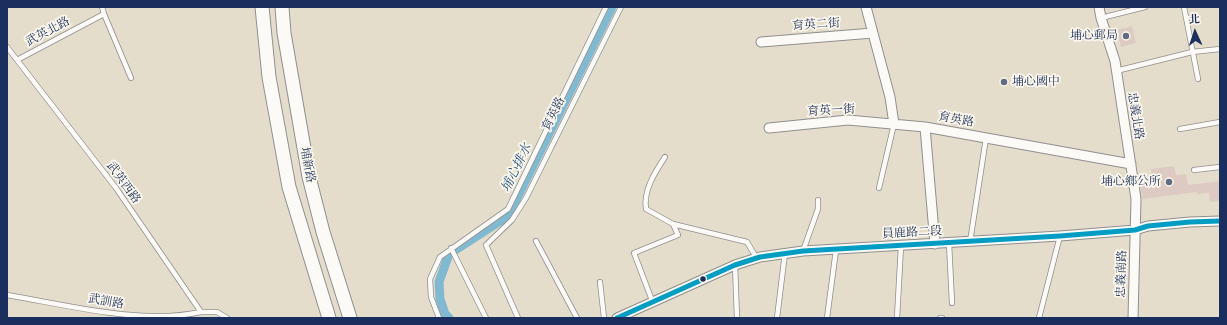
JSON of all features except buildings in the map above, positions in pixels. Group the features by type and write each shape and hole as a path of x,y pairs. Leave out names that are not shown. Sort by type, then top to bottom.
{"street":[{"name":"埔新路","path":"262,7 270,77 290,187 329,318"},
{"name":"埔新路","path":"282,7 284,33 309,177 323,232 350,318"},
{"path":"866,7 890,97 894,124"},
{"name":"忠義北路","path":"1100,7 1101,18 1115,61 1136,199 1135,230"},
{"name":"育英二街","path":"761,42 873,33"},
{"name":"育英一街","path":"769,128 848,120 894,124"},
{"name":"育英路","path":"894,124 925,127 1131,164"},
{"path":"925,127 935,244"},
{"name":"員鹿路二段","path":"617,318 756,257 803,251 1060,236 1135,230 1148,226 1220,221"},
{"name":"忠義南路","path":"1133,318 1135,230"}],"lane":[{"path":"102,7 131,78"},
{"path":"439,318 431,297 430,279 440,256 508,209 606,7"},
{"name":"育英路","path":"518,318 486,245 512,220 526,198 621,7"},
{"path":"1101,18 1145,7"},
{"path":"1184,7 1198,79"},
{"name":"武英北路","path":"17,60 104,14"},
{"name":"武英西路","path":"7,47 116,188 201,312"},
{"path":"1116,71 1192,52 1220,49"},
{"path":"1180,129 1220,122"},
{"path":"879,188 894,124"},
{"path":"970,242 986,138"},
{"path":"664,157 655,173 645,199 646,209 673,224 747,242 756,257"},
{"path":"1194,170 1220,167"},
{"path":"803,251 818,209 818,200"},
{"path":"652,303 634,253 678,235 673,224"},
{"path":"1039,318 1060,236"},
{"path":"536,241 577,318"},
{"path":"949,243 952,303"},
{"path":"897,318 901,246"},
{"path":"452,248 486,318"},
{"path":"827,318 836,250"},
{"path":"777,318 785,253"},
{"path":"735,265 737,318"},
{"path":"600,282 604,318"},
{"name":"武訓路","path":"7,295 135,318 188,316 201,312"},
{"path":"201,312 217,312 227,318"}],"waterway":[{"name":"埔心排水","path":"449,318 445,314 440,299 439,282 449,254 508,216 612,7"}],"transit line":[{"path":"617,318 735,265 760,257 803,251 1060,236 1135,230 1148,226 1190,222 1220,221"}],"place":[{"name":"埔心郵局","path":"1126,36"},
{"name":"埔心國中","path":"1004,82"},
{"name":"埔心鄉公所","path":"1169,182"}]}
